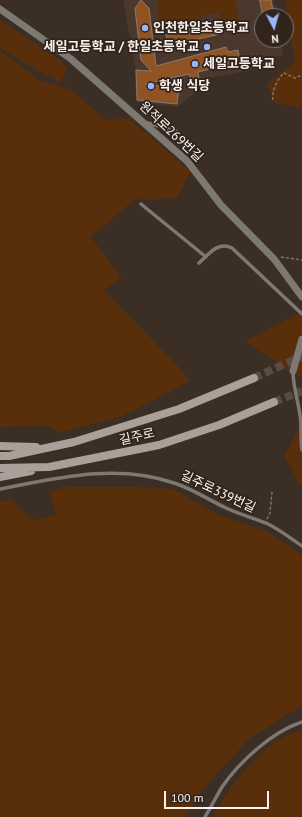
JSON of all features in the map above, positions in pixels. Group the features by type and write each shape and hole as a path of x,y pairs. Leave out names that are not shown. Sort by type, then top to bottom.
{"main road":[{"name":"길주로","path":"0,456 9,456 74,442 179,409 254,378"},
{"name":"길주로","path":"0,468 49,467 159,445 219,425 274,402"},
{"path":"0,446 51,447"},
{"path":"0,477 49,467"}],"street":[{"name":"원적로269번길","path":"0,9 71,59 187,161 221,205 274,259 302,297"},
{"path":"293,371 302,340"}],"lane":[{"path":"143,121 176,131"},
{"path":"142,204 206,257"},
{"path":"199,263 220,245 226,245 232,248 302,314"},
{"path":"293,371 293,383 301,422 300,436 302,450"},
{"name":"길주로339번길","path":"0,489 108,473 135,475 173,482 188,488 225,508 280,531 302,546"},
{"path":"205,817 228,779 269,738 277,732 302,722"}],"path":[{"path":"273,100 272,95 281,75 284,73 295,78 302,75"},
{"path":"274,259 282,256 302,260"},
{"path":"261,522 267,518 270,513 272,492"}],"shaded area":[{"name":"세일고등학교 / 한일초등학교","path":"123,0 274,0 276,8 254,8 254,48 282,48 283,55 267,60 268,67 208,78 195,93 177,107 136,102 135,66"},
{"path":"158,0 236,0 239,22 221,25 218,12 159,29"},
{"path":"285,0 302,0 302,108 275,103 267,84 295,62 293,48 294,48 294,8 286,8"},
{"path":"0,20 60,60 68,68 60,83 0,48"},
{"path":"0,51 41,81 70,89 106,120 128,118 191,172 177,197 153,200 135,199 91,237 121,278 104,290 177,365 190,381 123,416 59,433 48,426 0,427"},
{"path":"302,312 302,379 245,341"},
{"path":"302,425 302,488 284,456"},
{"path":"65,487 139,487 173,489 219,515 266,531 302,555 302,706 250,738 211,780 185,817 0,817 0,502 11,499 32,520 56,515 50,492"},
{"path":"302,729 302,817 212,817 239,777 256,759 277,741"}],"building":[{"path":"141,0 149,8 156,66 226,47 228,52 238,50 240,62 198,72 199,78 191,80 189,74 145,84 179,88 177,104 137,100 136,70 151,71 141,60 135,9"},
{"path":"260,0 271,0 272,8 262,8"},
{"path":"217,22 220,34 168,46 166,35"}],"tunnel":[{"path":"254,378 302,356"},
{"path":"274,402 302,391"}],"place":[{"name":"인천한일초등학교","path":"145,28"},
{"name":"세일고등학교 / 한일초등학교","path":"207,47"},
{"name":"세일고등학교","path":"195,64"},
{"name":"학생 식당","path":"151,86"}]}
